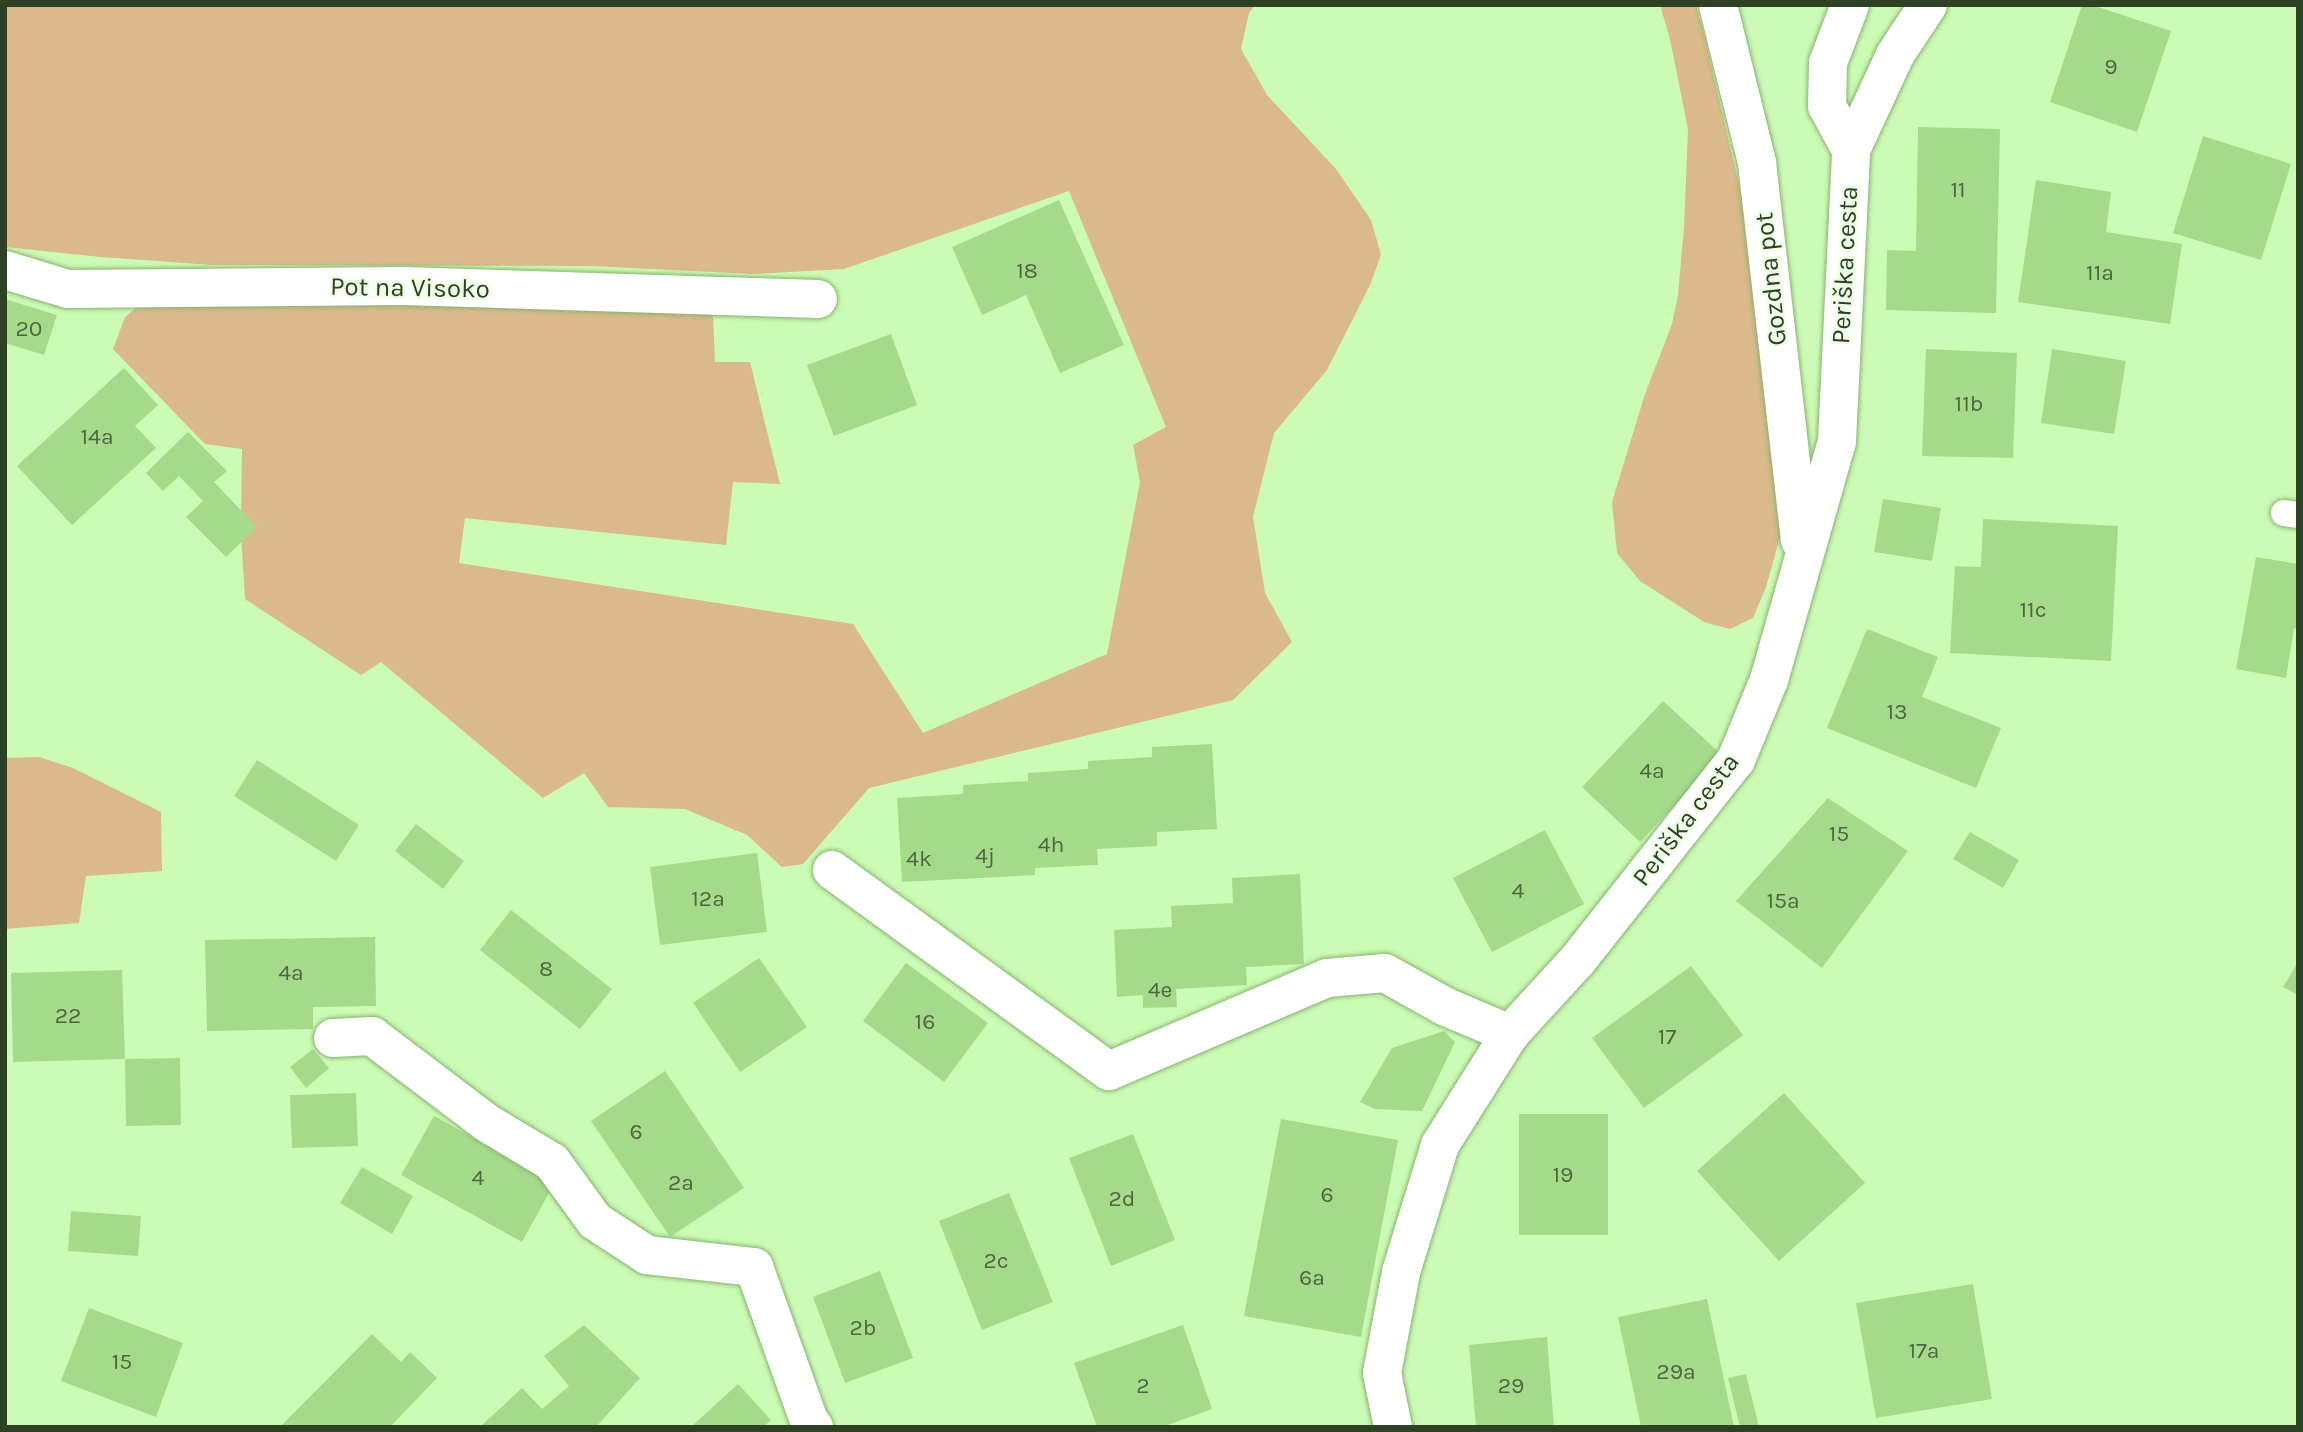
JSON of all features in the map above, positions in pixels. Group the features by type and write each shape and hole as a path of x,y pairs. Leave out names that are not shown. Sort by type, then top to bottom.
{"street":[{"name":"Gozdna pot","path":"1718,5 1757,163 1802,557"},
{"path":"1850,5 1828,63 1827,106 1851,150"},
{"name":"Periška cesta","path":"1393,1427 1382,1373 1401,1272 1440,1144 1510,1034 1577,961 1736,760 1769,680 1837,441 1851,150 1895,55 1928,5"},
{"name":"Pot na Visoko","path":"5,270 68,289 403,286 818,299"},
{"path":"832,870 1109,1071 1327,978 1385,973 1444,1006 1510,1034"},
{"path":"333,1038 372,1036 487,1122 552,1162 595,1221 647,1255 754,1266 809,1421 814,1427"}],"shaded area":[{"path":"5,5 1255,5 1249,13 1241,49 1267,95 1336,169 1371,220 1381,255 1370,285 1327,370 1274,433 1253,517 1265,593 1292,642 1233,700 869,788 803,864 782,867 747,835 685,809 608,807 584,773 543,798 381,662 361,675 245,599 241,535 242,449 205,444 113,349 125,317 154,293 713,313 715,362 750,362 780,484 733,482 726,545 465,518 459,563 853,624 923,733 1107,654 1140,482 1133,445 1166,427 1069,191 844,269 753,274 591,266 212,265 5,247"},
{"path":"1660,5 1696,5 1743,202 1782,530 1766,587 1753,618 1730,629 1704,622 1640,581 1617,553 1612,502 1645,394 1672,324 1678,295 1684,227 1688,129 1670,39"},
{"path":"39,757 73,768 161,812 162,871 86,876 79,923 5,929 5,758"}],"building":[{"path":"2082,5 2092,5 2171,31 2137,132 2050,102"},
{"path":"1918,127 2000,129 1996,313 1886,310 1887,250 1916,251"},
{"path":"2203,136 2291,164 2261,260 2173,233"},
{"path":"2036,180 2111,192 2106,232 2182,244 2170,324 2018,302"},
{"path":"1059,200 1124,345 1060,373 1026,295 982,315 952,247"},
{"path":"5,299 57,315 44,355 5,343"},
{"path":"891,334 917,405 834,436 807,365"},
{"path":"1926,349 2017,353 2013,458 1922,456"},
{"path":"2052,349 2126,361 2114,434 2041,423"},
{"path":"124,368 158,405 135,426 156,448 72,525 17,466"},
{"path":"188,432 227,471 214,482 257,527 226,557 186,517 203,501 179,476 163,491 146,473"},
{"path":"1883,499 1941,508 1932,561 1874,552"},
{"path":"1983,519 2118,526 2111,661 1950,653 1955,566 1981,567"},
{"path":"2256,557 2298,564 2298,629 2294,628 2286,678 2236,669"},
{"path":"1867,629 1938,657 1922,697 2001,728 1976,788 1827,728"},
{"path":"1663,701 1722,755 1640,842 1582,787"},
{"path":"1212,744 1217,829 1157,832 1157,846 1097,849 1098,865 1035,868 1035,875 902,882 897,798 963,794 963,785 1028,781 1028,773 1088,769 1088,761 1152,757 1152,747"},
{"path":"257,760 359,825 336,861 234,796"},
{"path":"1828,798 1908,851 1822,968 1736,901"},
{"path":"416,824 464,861 443,889 395,851"},
{"path":"1545,830 1584,904 1492,952 1453,878"},
{"path":"1970,832 2019,860 2003,888 1953,859"},
{"path":"757,853 767,932 660,945 650,867"},
{"path":"1300,874 1304,964 1246,967 1247,985 1176,989 1177,1007 1143,1008 1143,995 1117,997 1114,930 1172,927 1171,906 1233,903 1232,878"},
{"path":"511,910 612,989 580,1029 480,950"},
{"path":"375,937 376,1006 313,1007 313,1029 207,1031 205,940"},
{"path":"759,958 807,1027 740,1072 693,1003"},
{"path":"2298,962 2298,995 2283,987"},
{"path":"906,963 988,1023 944,1082 863,1021"},
{"path":"1691,966 1743,1035 1644,1108 1592,1038"},
{"path":"122,970 125,1059 13,1062 11,973"},
{"path":"1444,1031 1455,1042 1422,1111 1375,1109 1360,1102 1392,1048"},
{"path":"313,1049 329,1068 306,1088 290,1067"},
{"path":"180,1058 181,1125 126,1126 125,1059"},
{"path":"665,1071 744,1188 670,1237 591,1121"},
{"path":"356,1093 358,1146 292,1148 290,1095"},
{"path":"1784,1093 1865,1183 1779,1261 1697,1171"},
{"path":"1519,1114 1608,1114 1608,1235 1519,1235"},
{"path":"434,1116 555,1182 522,1242 401,1175"},
{"path":"1281,1119 1398,1140 1361,1337 1244,1316"},
{"path":"1133,1134 1175,1240 1111,1266 1069,1158"},
{"path":"362,1167 413,1196 392,1234 340,1203"},
{"path":"1009,1193 1053,1302 982,1330 939,1221"},
{"path":"71,1211 141,1216 138,1256 68,1251"},
{"path":"880,1271 913,1358 845,1383 813,1297"},
{"path":"1973,1284 1992,1399 1876,1418 1856,1303"},
{"path":"1707,1299 1734,1427 1641,1427 1618,1317"},
{"path":"89,1308 183,1343 156,1417 61,1381"},
{"path":"584,1325 640,1378 596,1427 480,1427 522,1388 542,1409 569,1386 544,1356"},
{"path":"1183,1325 1212,1409 1162,1427 1097,1427 1074,1363"},
{"path":"372,1334 401,1362 410,1352 437,1378 390,1427 280,1427"},
{"path":"1547,1337 1554,1427 1476,1427 1469,1345"},
{"path":"1746,1374 1759,1427 1740,1427 1728,1378"},
{"path":"738,1384 771,1420 763,1427 691,1427"}]}
